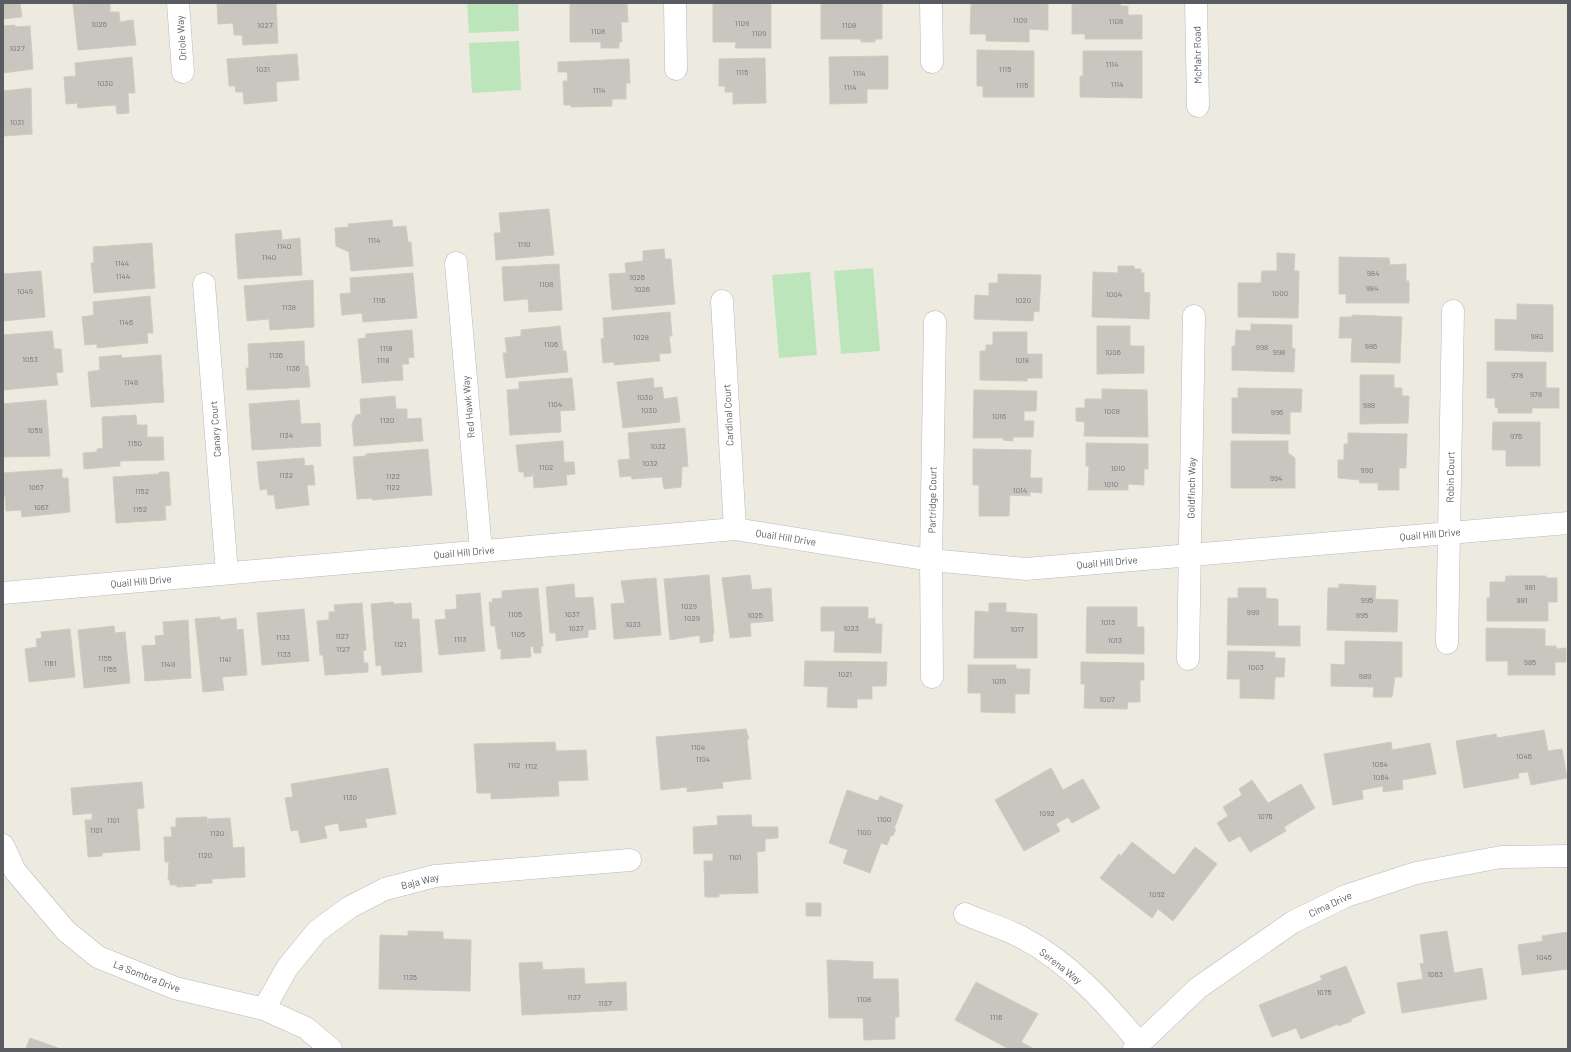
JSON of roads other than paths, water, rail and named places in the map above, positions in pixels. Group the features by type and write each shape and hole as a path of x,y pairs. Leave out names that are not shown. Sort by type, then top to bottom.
{"street":[{"name":"Oriole Way","path":"178,3 183,72"},
{"path":"675,3 676,69"},
{"path":"931,3 932,62"},
{"name":"McMahr Road","path":"1196,3 1198,106"},
{"name":"Red Hawk Way","path":"456,263 481,551"},
{"name":"Canary Court","path":"204,284 226,573"},
{"name":"Cardinal Court","path":"722,301 735,529"},
{"name":"Robin Court","path":"1447,643 1453,311"},
{"name":"Goldfinch Way","path":"1188,659 1194,316"},
{"name":"Partridge Court","path":"932,677 931,560 935,322"},
{"name":"Quail Hill Drive","path":"3,593 735,529 931,560 1026,569 1568,523"},
{"name":"La Sombra Drive","path":"3,845 15,871 25,883 66,931 98,957 175,988 264,1009 306,1028 331,1049"},
{"name":"Cima Drive","path":"1137,1046 1198,988 1293,922 1346,896 1416,873 1501,857 1568,856"},
{"name":"Baja Way","path":"264,1009 287,968 318,931 350,907 385,889 435,876 630,860"},
{"name":"Serena Way","path":"965,914 1022,937 1061,963 1105,1002 1137,1046"}]}
